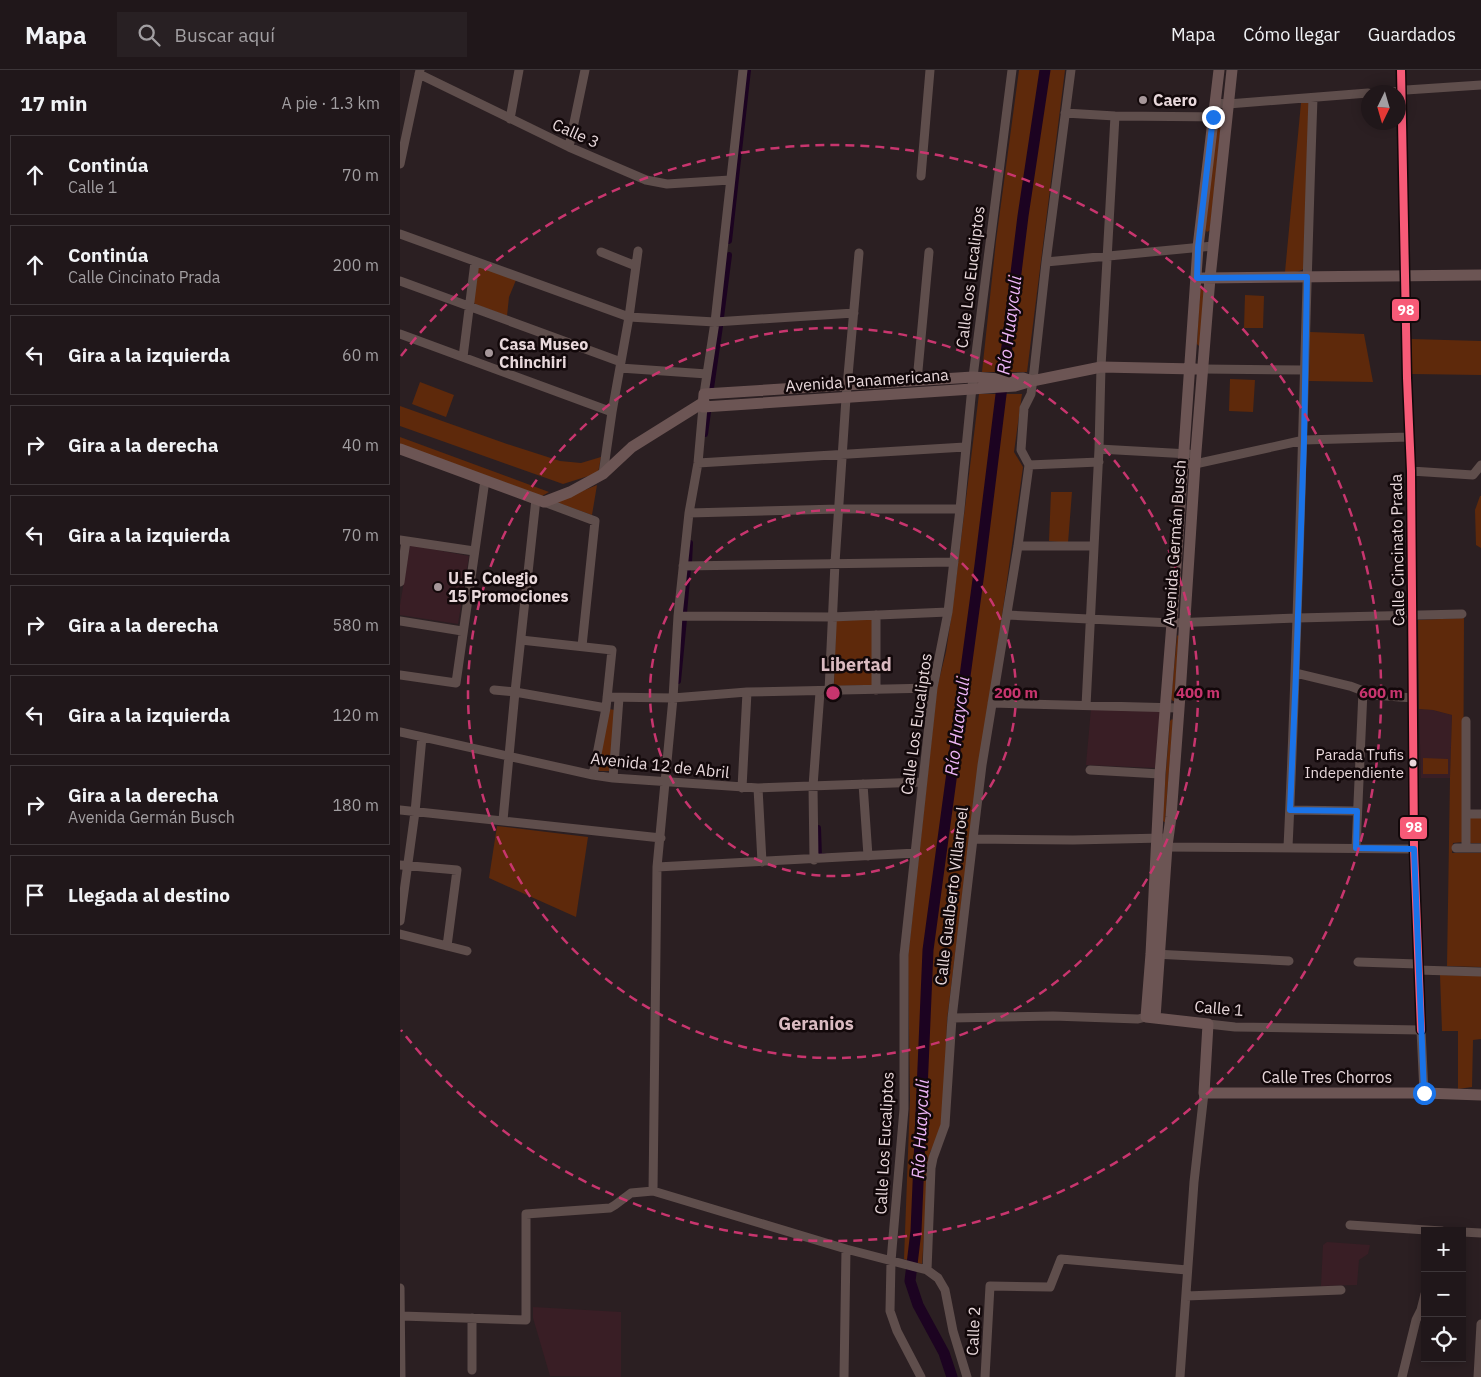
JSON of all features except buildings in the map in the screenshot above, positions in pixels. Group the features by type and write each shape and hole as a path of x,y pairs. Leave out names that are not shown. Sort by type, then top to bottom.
{"main road":[{"name":"Avenida Germán Busch","path":"1150,1017 1162,842 1160,774 1198,247 1219,70"},
{"name":"Avenida Germán Busch","path":"1162,842 1171,817 1210,278 1232,70"},
{"path":"1197,278 1481,275"},
{"name":"Avenida Panamericana","path":"540,501 570,492 603,474 632,446 704,401 847,385 917,381 1000,383 1032,381 1101,367 1203,369"},
{"name":"Avenida Panamericana","path":"704,401 846,398 973,383"},
{"path":"400,449 540,501"},
{"name":"Calle 1","path":"1150,1017 1208,1024"},
{"path":"1204,1093 1208,1024"},
{"name":"Calle Tres Chorros","path":"1204,1093 1424,1093 1481,1095"}],"street":[{"path":"510,119 519,70"},
{"path":"569,147 585,70"},
{"path":"653,1191 657,868 673,698 678,616 689,513 698,464 743,70"},
{"path":"921,176 930,70"},
{"name":"Calle Los Eucaliptos","path":"922,1377 897,1331 890,1311 891,1261 904,1109 904,955 933,688 948,612 973,383 1012,70"},
{"name":"Calle Gualberto Villarroel","path":"923,1269 931,1168 946,1125 952,1018 972,839 1029,465 1021,450 1024,408 1031,394 1071,70"},
{"name":"Calle Cincinato Prada","path":"1401,70 1402,85"},
{"path":"400,164 419,71"},
{"name":"Calle 3","path":"419,71 510,119 646,180 668,184 730,180"},
{"path":"1406,90 1481,85"},
{"path":"1215,104 1361,94"},
{"path":"1288,847 1296,673 1314,98"},
{"path":"1065,113 1115,116 1227,117"},
{"path":"1086,706 1099,449 1101,367 1115,116"},
{"name":"Calle Cincinato Prada","path":"1403,130 1411,471 1414,849 1421,1030"},
{"path":"400,234 629,317 715,322 854,313"},
{"path":"1046,262 1213,246"},
{"path":"603,474 638,251"},
{"path":"601,252 636,266"},
{"path":"917,381 929,252"},
{"path":"814,860 813,786 832,617 846,398 859,253"},
{"path":"463,357 475,262"},
{"path":"400,282 470,306 620,365 707,374"},
{"path":"400,334 612,412"},
{"name":"Avenida Panamericana","path":"1203,369 1304,370"},
{"path":"1099,449 1196,459 1304,440 1409,437"},
{"path":"698,464 966,446"},
{"path":"1029,465 1098,462"},
{"path":"1411,471 1473,475 1481,465"},
{"path":"400,675 456,684 462,631 485,480"},
{"path":"503,820 520,640 540,501 595,521 582,646"},
{"path":"689,513 839,509 960,509"},
{"path":"400,582 403,540 474,551"},
{"path":"1018,546 1094,546"},
{"path":"684,566 954,562"},
{"path":"678,616 832,617 948,612"},
{"path":"876,614 876,690"},
{"path":"1006,615 1172,624 1297,618 1462,614"},
{"path":"400,621 462,631"},
{"path":"520,640 612,650 606,708 593,775"},
{"path":"1296,673 1350,686 1374,695 1413,698"},
{"path":"607,697 673,698 747,692 825,692 933,688"},
{"path":"494,690 606,708"},
{"path":"1356,848 1362,691"},
{"path":"742,788 747,692"},
{"path":"613,778 620,698"},
{"path":"992,704 1179,708"},
{"path":"1466,721 1466,848"},
{"name":"Avenida 12 de Abril","path":"400,732 613,778 742,788 922,782"},
{"path":"400,921 404,865 415,812 422,737"},
{"path":"1090,770 1160,774"},
{"path":"863,784 868,856"},
{"path":"758,788 762,862"},
{"path":"400,810 661,838"},
{"path":"1290,810 1357,811"},
{"path":"1466,814 1481,814"},
{"path":"972,839 1414,849"},
{"path":"1456,848 1481,848"},
{"path":"657,868 916,853"},
{"path":"404,865 457,870 447,946"},
{"path":"400,934 467,951"},
{"path":"1155,954 1289,961"},
{"path":"1358,962 1481,972"},
{"name":"Calle 1","path":"952,1018 1053,1016 1138,1019 1150,1017"},
{"name":"Calle 1","path":"1208,1024 1235,1027 1421,1030"},
{"path":"1421,1030 1424,1093"},
{"path":"1180,1377 1194,1182 1204,1093"},
{"path":"401,1316 526,1320 526,1214 610,1208 631,1192 653,1191 846,1249 923,1269 938,1278 945,1290 953,1331 968,1377"},
{"path":"1350,1225 1421,1230"},
{"path":"1466,1232 1481,1233"},
{"path":"844,1377 846,1249"},
{"name":"Calle 2","path":"985,1377 990,1286 1050,1287 1061,1259 1187,1270"},
{"path":"400,1288 402,1377"},
{"path":"1186,1296 1341,1290"},
{"path":"1402,1377 1416,1320 1421,1310"},
{"path":"472,1318 472,1370"},
{"path":"1478,1377 1481,1324"}],"shaded area":[{"path":"1019,70 1065,70 1027,372 982,372 996,241"},
{"path":"1301,103 1310,103 1305,267 1299,271 1285,272"},
{"path":"1221,127 1210,230 1207,232 1205,229 1217,128"},
{"path":"480,267 516,280 509,297 507,316 475,304 473,301 478,269"},
{"path":"1202,287 1204,289 1199,346 1197,344 1200,289"},
{"path":"1245,295 1264,296 1263,328 1244,328"},
{"path":"1310,332 1364,334 1373,382 1309,381"},
{"path":"1411,339 1481,341 1481,375 1412,374"},
{"path":"1230,379 1255,380 1253,412 1229,411"},
{"path":"420,382 454,395 446,417 412,404"},
{"path":"979,394 1022,394 1014,452 1023,467 976,785 947,1020 944,1129 930,1152 922,1264 904,1259 910,1100 908,957 937,688 946,652 952,612"},
{"path":"400,406 560,461 581,463 601,457 598,473 563,484 400,426"},
{"path":"400,437 549,492 542,496 400,444"},
{"path":"597,485 592,515 558,503 560,500"},
{"path":"1051,492 1072,492 1068,543 1049,541"},
{"path":"1480,496 1481,548 1476,545 1475,510"},
{"path":"410,545 469,556 458,624 400,615"},
{"path":"1464,618 1463,842 1453,843 1452,853 1481,853 1481,967 1447,966 1452,715 1433,710 1419,709 1418,620"},
{"path":"872,619 872,685 834,686 836,621"},
{"path":"1179,636 1173,701 1171,699"},
{"path":"1091,708 1160,711 1155,768 1086,765"},
{"path":"609,709 615,710 610,771 599,771 598,768"},
{"path":"1419,709 1433,710 1452,715 1450,778 1421,778"},
{"path":"1172,719 1164,822 1162,819 1170,721"},
{"path":"1423,758 1448,759 1448,774 1423,774"},
{"path":"1470,818 1481,818 1481,843 1471,843 1468,841"},
{"path":"497,826 588,837 576,917 489,878"},
{"path":"1440,975 1481,976 1481,1039 1473,1040 1472,1087 1458,1089 1458,1031 1442,1031"},
{"path":"1327,1242 1370,1245 1368,1254 1359,1260 1357,1285 1321,1286 1323,1245"},
{"path":"533,1307 621,1312 621,1377 550,1376 533,1318"}],"waterway":[{"path":"729,241 748,70"},
{"name":"Río Huayculi","path":"952,1377 944,1353 918,1305 910,1281 916,1231 928,950 980,565 1023,216 1045,70"},
{"path":"721,317 729,255"},
{"path":"711,388 720,326"},
{"path":"705,434 708,412"},
{"path":"689,562 690,543"},
{"path":"684,613 688,569"},
{"path":"678,681 684,619"},
{"path":"818,828 819,857 824,856"}],"transit line":[{"name":"98","path":"1401,70 1407,378 1411,471 1414,849 1421,1030"}],"place":[{"name":"Caero","path":"1143,100"},
{"name":"Casa Museo Chinchiri","path":"489,353"},
{"name":"U.E. Colegio 15 Promociones","path":"438,587"},
{"name":"Parada Trufis Independiente","path":"1413,763"}],"district":[{"name":"Libertad","path":"856,664"},
{"name":"Geranios","path":"816,1023"}],"route":[{"path":"1213,117 1198,247 1197,278 1307,277 1304,440 1290,810 1357,811 1356,848 1414,849 1424,1093"}]}
